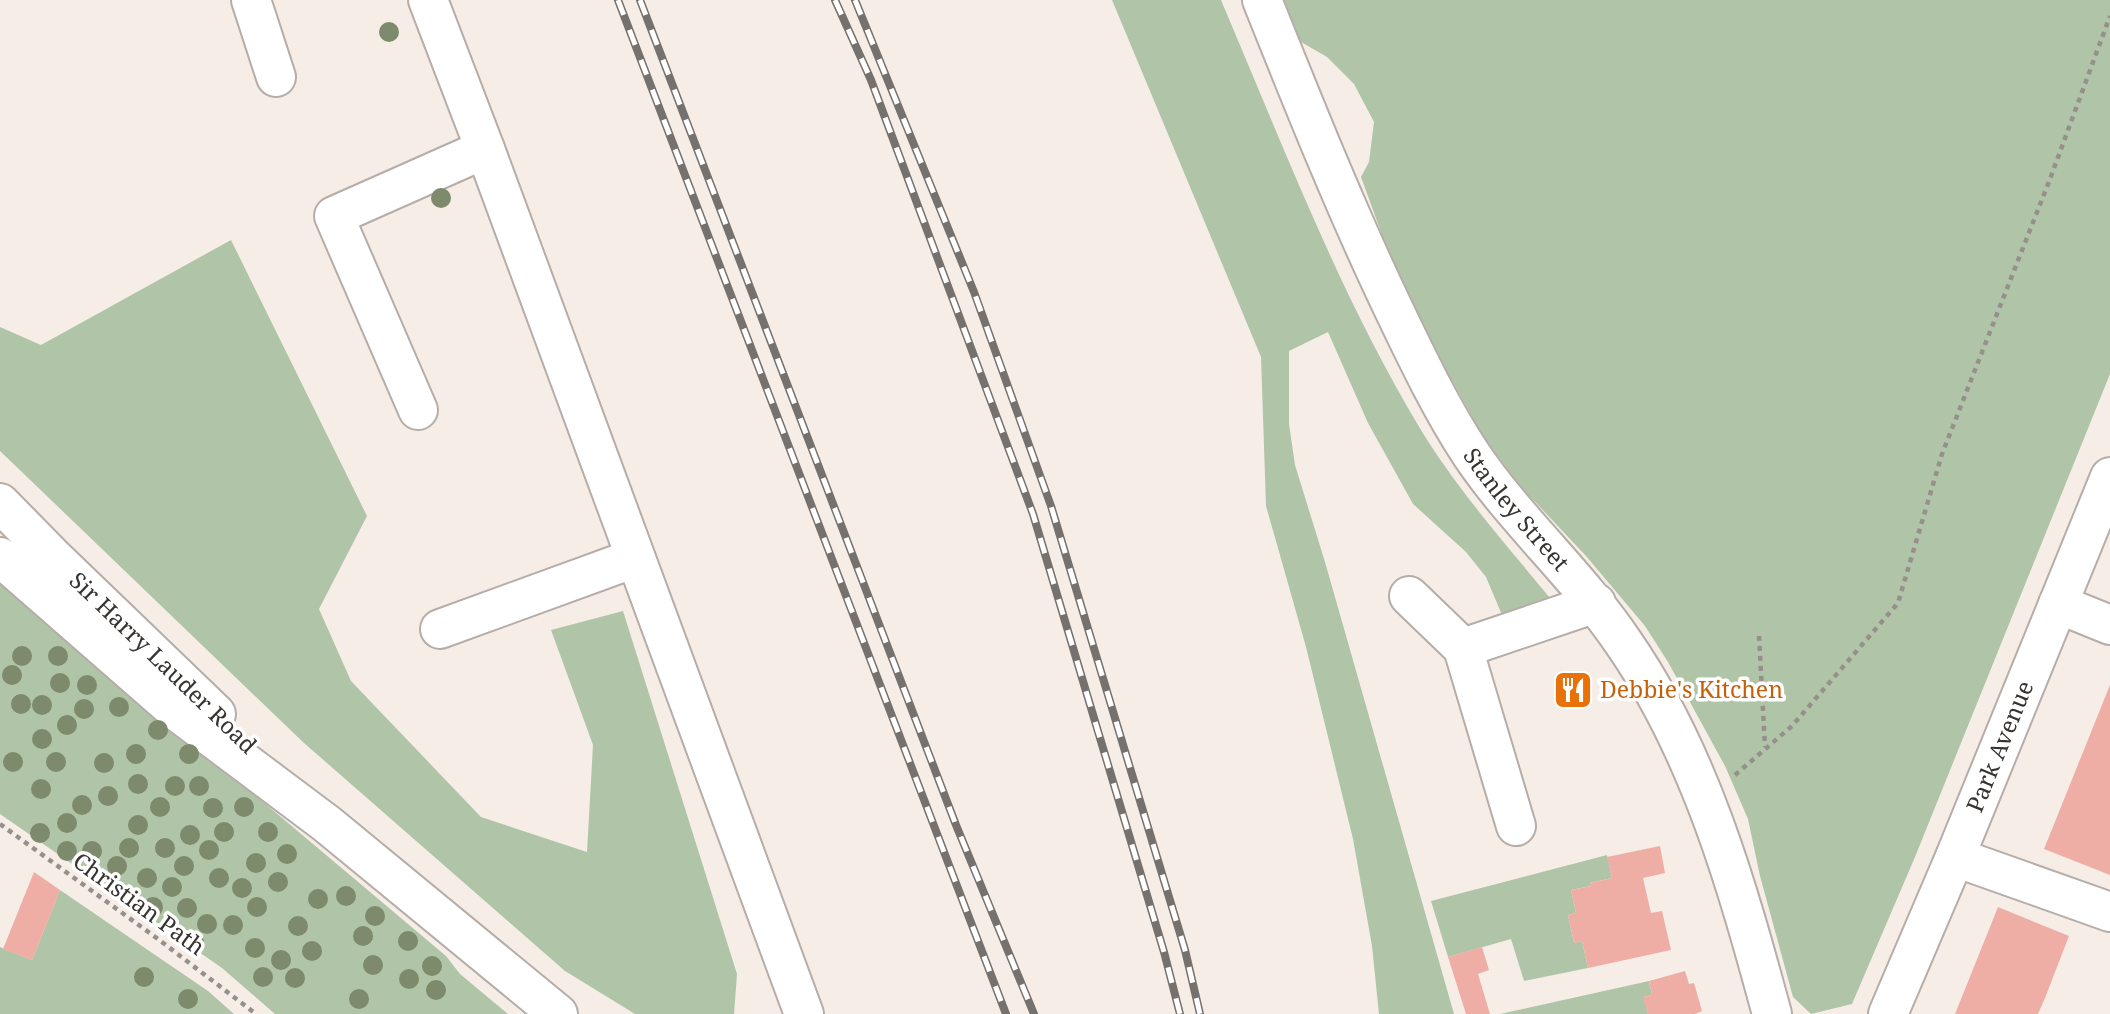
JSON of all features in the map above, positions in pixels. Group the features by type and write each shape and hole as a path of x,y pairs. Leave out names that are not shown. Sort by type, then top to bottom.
{"street":[{"path":"251,0 276,77"},
{"path":"428,0 804,1014"},
{"name":"Stanley Street","path":"1262,0 1346,206 1432,384 1471,454 1532,531 1596,603 1647,677 1692,765 1735,889 1772,1014"},
{"path":"418,410 334,216 485,149"},
{"name":"Park Avenue","path":"1888,1014 2110,477"},
{"name":"Sir Harry Lauder Road","path":"0,503 327,824"},
{"name":"Sir Harry Lauder Road","path":"0,557 175,710 327,824 558,1014"},
{"path":"440,629 635,558"},
{"path":"1409,596 1463,648 1517,826"},
{"path":"1463,648 1596,603"},
{"path":"2058,604 2110,625"},
{"path":"1955,857 2110,912"}],"path":[{"path":"1705,800 1792,726 1898,603 1942,454 2050,179 2110,16"},
{"path":"1759,636 1765,748"},
{"name":"Christian Path","path":"0,824 256,1014"}],"green space":[{"path":"1112,0 1221,0 1312,216 1389,374 1432,448 1481,514 1550,598 1502,615 1486,577 1466,552 1413,504 1368,423 1328,332 1289,351 1289,424 1295,465 1454,1014 1379,1014 1372,946 1353,839 1306,647 1266,506 1261,357"},
{"path":"1284,0 2110,0 2110,374 1915,857 1852,1004 1811,1014 1793,997 1760,876 1748,819 1725,766 1668,662 1645,626 1586,556 1522,488 1483,436 1429,339 1389,254 1361,177 1369,162 1374,122 1354,84 1327,57 1301,42"},
{"path":"231,240 367,516 319,609 351,681 481,817 587,852 593,745 551,630 623,611 737,974 734,1014 635,1014 565,971 304,743 0,451 0,327 41,345"},
{"path":"0,580 446,956 460,974 508,1014 275,1014 222,968 0,814"},
{"path":"1607,855 1612,878 1571,890 1576,913 1568,915 1574,943 1582,941 1588,968 1524,981 1511,939 1448,957 1431,901"},
{"path":"60,890 208,991 234,1014 0,1014 0,947 32,960"},
{"path":"1649,981 1652,995 1644,997 1648,1014 1500,1014"}],"building":[{"path":"2110,685 2110,875 2044,849"},
{"path":"1660,846 1665,873 1643,878 1651,913 1662,911 1671,950 1588,968 1582,941 1574,943 1568,915 1576,913 1571,890 1612,878 1607,857"},
{"path":"34,872 60,890 32,960 3,949"},
{"path":"1998,907 2069,936 2045,998 2038,1014 1955,1014"},
{"path":"1482,947 1489,970 1478,974 1490,1014 1466,1014 1448,957"},
{"path":"1685,971 1689,984 1694,983 1702,1011 1695,1014 1648,1014 1643,997 1652,995 1649,981"}],"railway":[{"path":"618,0 1006,1014"},
{"path":"640,0 956,825 1034,1014"},
{"path":"835,0 871,80 1033,514 1164,952 1180,1014"},
{"path":"855,0 974,292 1051,506 1185,950 1200,1014"}],"place":[{"name":"Debbie's Kitchen","path":"1573,690"}]}
